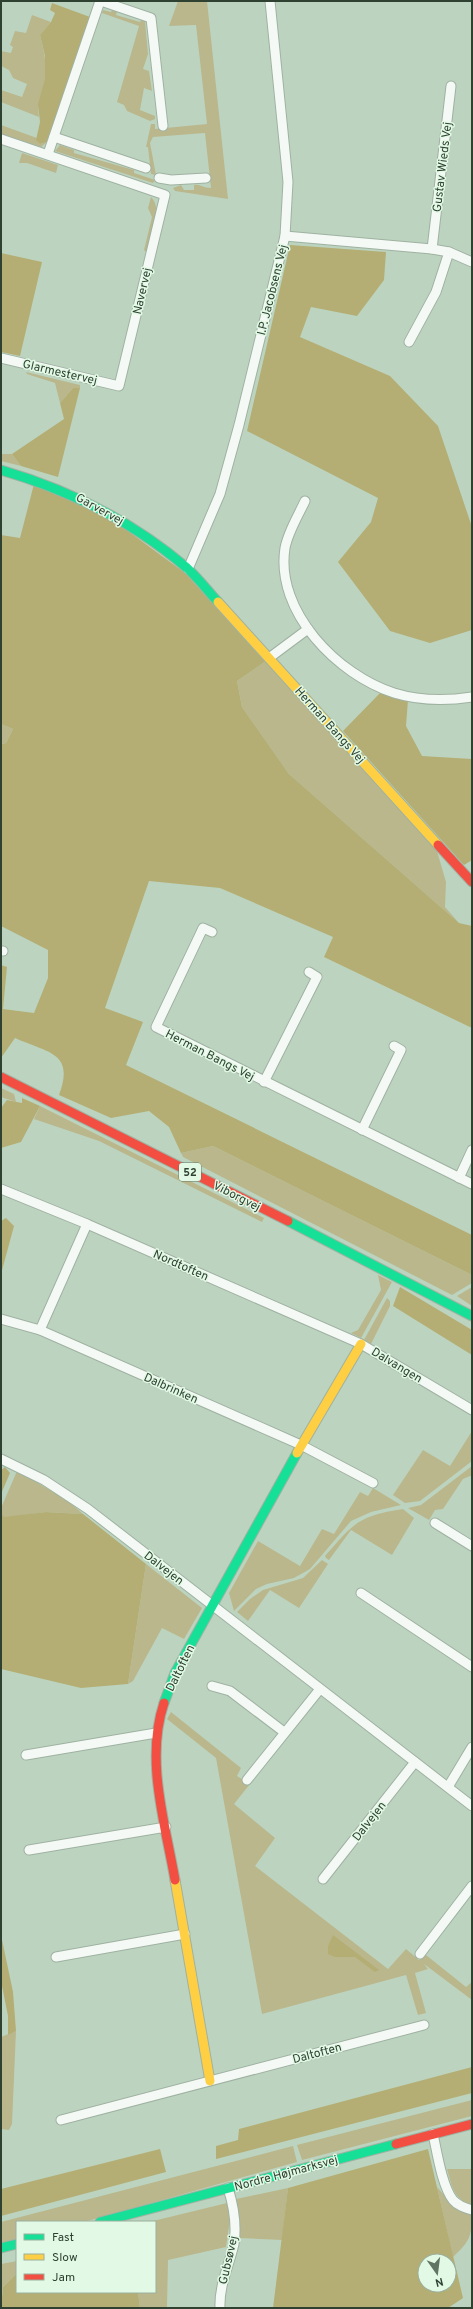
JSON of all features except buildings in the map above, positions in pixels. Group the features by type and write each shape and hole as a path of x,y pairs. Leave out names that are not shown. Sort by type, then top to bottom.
{"street":[{"path":"48,154 101,1 151,18 163,126"},
{"name":"I.P. Jacobsens Vej","path":"188,569 220,494 239,425 285,236 288,182 270,1"},
{"name":"Gustav Wieds Vej","path":"432,249 451,86"},
{"path":"54,137 146,168"},
{"path":"1,138 165,195"},
{"path":"159,178 171,180 206,178"},
{"name":"Navervej","path":"119,386 165,195 171,180"},
{"path":"285,236 432,249 449,252 472,262"},
{"path":"409,342 436,292 449,252"},
{"name":"Glarmestervej","path":"1,358 119,386"},
{"name":"Garvervej","path":"1,470 30,478 100,507 162,548 188,569"},
{"path":"306,501 288,535 285,549 284,569 288,590 298,613 324,650 368,683 394,693 420,699 448,700 472,698"},
{"name":"Herman Bangs Vej","path":"188,569 472,882"},
{"path":"269,658 308,629"},
{"name":"Herman Bangs Vej","path":"212,932 204,928 156,1027 264,1082 472,1184"},
{"name":"Herman Bangs Vej","path":"264,1082 317,977 308,972"},
{"path":"362,1130 401,1050 394,1046"},
{"name":"Viborgvej","path":"1,1077 398,1276 472,1316"},
{"path":"459,1178 472,1150"},
{"name":"Nordtoften","path":"1,1189 87,1224 361,1344"},
{"path":"40,1330 87,1224"},
{"name":"Dalbrinken","path":"1,1319 40,1330 301,1445"},
{"name":"Dalvangen","path":"213,1607 301,1445 361,1344 472,1410"},
{"path":"301,1445 373,1483"},
{"name":"Dalvejen","path":"1,1459 44,1480 88,1509 472,1806"},
{"path":"435,1523 472,1546"},
{"path":"361,1593 472,1667"},
{"name":"Daltoften","path":"210,2081 157,1774 156,1734 163,1705 175,1673 213,1607"},
{"path":"212,1686 230,1691 284,1732"},
{"path":"247,1780 320,1689"},
{"path":"26,1755 156,1734"},
{"path":"448,1787 472,1747"},
{"name":"Dalvejen","path":"322,1879 415,1762"},
{"path":"29,1850 166,1827"},
{"path":"420,1954 472,1886"},
{"path":"56,1958 185,1934"},
{"name":"Daltoften","path":"61,2120 424,2025"},
{"name":"Nordre Højmarksvej","path":"104,2221 472,2124"},
{"path":"433,2134 448,2192 454,2201 462,2207 472,2210"},
{"name":"Gubsøvej","path":"220,2308 222,2280 234,2244 235,2210 228,2188"},
{"path":"1,2248 16,2244"}],"shaded area":[{"path":"178,1 207,1 228,199 175,191 173,188 181,185 184,190 194,190 194,185 196,185 211,188 205,133 153,137 150,143 156,175 151,174 148,147 146,147 151,124 155,124 155,129 207,124 196,25 169,26"},
{"path":"52,3 90,17 47,142 40,144 36,140 40,122 38,104 45,79 45,56 40,35 51,22 55,13 50,10"},
{"path":"103,10 111,12 112,10 117,12 116,15 140,22 141,20 145,21 148,54 143,69 149,71 152,91 144,88 140,110 155,116 155,119 150,121 127,111 124,105 117,102 139,26 102,13"},
{"path":"32,15 51,22 40,35 45,57 46,74 40,97 39,117 1,102 1,90 22,97 27,84 13,78 9,70 1,66 1,51 11,53 13,47 10,45 15,31 26,33"},
{"path":"1,125 37,138 40,144 47,142 41,147 1,134"},
{"path":"60,145 74,150 74,153 134,170 134,173 155,180 153,183 55,151"},
{"path":"22,153 58,165 56,173 27,163 19,163"},
{"path":"151,197 155,203 157,216 147,253 144,250 152,217 148,208"},
{"path":"290,245 386,252 384,280 357,316 311,307 300,337 390,376 438,426 472,527 472,630 430,643 390,631 338,562 371,522 378,498 247,431"},
{"path":"1,253 42,262 20,356 1,352"},
{"path":"26,372 80,385 80,388 73,388 60,403 55,383 27,374"},
{"path":"73,388 80,388 58,477 21,466 12,454 64,419 60,403"},
{"path":"1,454 12,454 21,466 1,461"},
{"path":"34,484 102,512 185,573 266,661 237,681 242,707 289,774 459,923 472,926 472,1028 324,957 333,937 220,888 149,881 105,1008 143,1022 126,1065 472,1235 472,1275 213,1146 181,1153 169,1127 149,1111 111,1118 59,1095 64,1070 61,1062 48,1051 15,1038 1,1058 1,965 7,967 3,1009 34,1013 48,978 48,950 1,926 1,744 6,743 13,729 1,724 1,535 20,538"},
{"path":"266,661 437,851 446,882 445,907 459,923 289,774 242,707 237,681"},
{"path":"381,692 408,700 406,726 422,756 472,759 472,860 464,865 343,731"},
{"path":"1,724 13,729 6,743 1,744"},
{"path":"1,1088 14,1094 16,1102 1,1097"},
{"path":"22,1098 40,1106 21,1142 1,1148 1,1108 7,1100 22,1103"},
{"path":"40,1106 264,1218 262,1222 99,1141 34,1119"},
{"path":"213,1146 472,1275 472,1283 452,1295 183,1157 181,1153"},
{"path":"6,1218 14,1226 1,1274 1,1221"},
{"path":"378,1275 392,1282 361,1338 351,1333 358,1330 381,1290"},
{"path":"400,1287 472,1330 472,1355 393,1306"},
{"path":"472,1287 472,1306 457,1296"},
{"path":"387,1298 390,1301 390,1306 371,1344 364,1340"},
{"path":"472,1431 472,1461 420,1501 405,1503 393,1495 423,1450 450,1466"},
{"path":"472,1466 472,1477 470,1476 463,1479 443,1509 435,1510 429,1520 408,1508 421,1505"},
{"path":"5,1467 10,1473 1,1494 1,1470"},
{"path":"17,1471 67,1500 83,1514 46,1512 4,1518 1,1513 1,1508"},
{"path":"373,1488 401,1505 371,1512 351,1521 310,1569 294,1578 267,1584 256,1589 234,1611 229,1593 258,1541 300,1566 322,1529 334,1534 360,1492 368,1496"},
{"path":"403,1509 414,1518 392,1555 351,1530 329,1560 326,1558 325,1556 343,1536 358,1523 366,1518"},
{"path":"46,1512 83,1514 146,1564 128,1684 81,1688 1,1669 1,1513 4,1517"},
{"path":"322,1560 328,1564 299,1608 270,1590 248,1621 237,1612 250,1599 263,1590 303,1578"},
{"path":"146,1564 202,1608 184,1639 162,1628 133,1681 128,1684"},
{"path":"171,1712 241,1768 237,1776 250,1784 234,1804 275,1838 255,1866 388,1969 406,1949 419,1960 426,1955 466,1987 472,1982 472,2000 424,1964 428,1969 415,1973 426,2013 418,2015 406,1975 262,2014 216,1758 167,1719"},
{"path":"1,1935 13,1992 16,2031 8,2035 8,2016 1,1981"},
{"path":"333,1935 379,1970 375,1972 355,1957 335,1957 328,1954 328,1946"},
{"path":"16,2031 12,2124 9,2130 1,2129 1,2037"},
{"path":"472,2067 472,2093 216,2159 216,2146 238,2140 239,2129"},
{"path":"472,2100 472,2116 302,2160 297,2145"},
{"path":"293,2146 297,2162 88,2221 16,2221 16,2239 1,2243 1,2222"},
{"path":"160,2149 166,2172 1,2216 1,2189"},
{"path":"428,2149 452,2253 417,2253 417,2293 457,2293 457,2272 463,2298 448,2308 273,2308 288,2188"},
{"path":"447,2169 472,2169 472,2205 461,2199 454,2191"},
{"path":"437,2187 457,2210 472,2215 470,2234 466,2243 457,2253 452,2253"},
{"path":"288,2188 282,2240 239,2238 236,2199"},
{"path":"227,2203 230,2220 226,2247 168,2260 167,2308 140,2308 138,2293 156,2293 156,2221 153,2221"},
{"path":"16,2261 16,2274 3,2287 1,2305 1,2264"},
{"path":"16,2274 16,2293 138,2293 140,2308 1,2308 3,2287"}],"traffic: fast":[{"path":"1,470 27,478 76,497 122,522 166,551 187,568 218,602"},
{"path":"288,1221 472,1316"},
{"path":"164,1703 175,1673 297,1453"},
{"path":"104,2221 396,2144"},
{"path":"1,2248 16,2244"}],"traffic: slow":[{"path":"218,602 438,845"},
{"path":"297,1453 361,1344"},
{"path":"175,1880 210,2081"}],"traffic: jam":[{"path":"438,845 472,882"},
{"path":"1,1077 288,1221"},
{"path":"164,1703 156,1746 156,1769 162,1814 175,1880"},
{"path":"396,2144 472,2124"}]}
